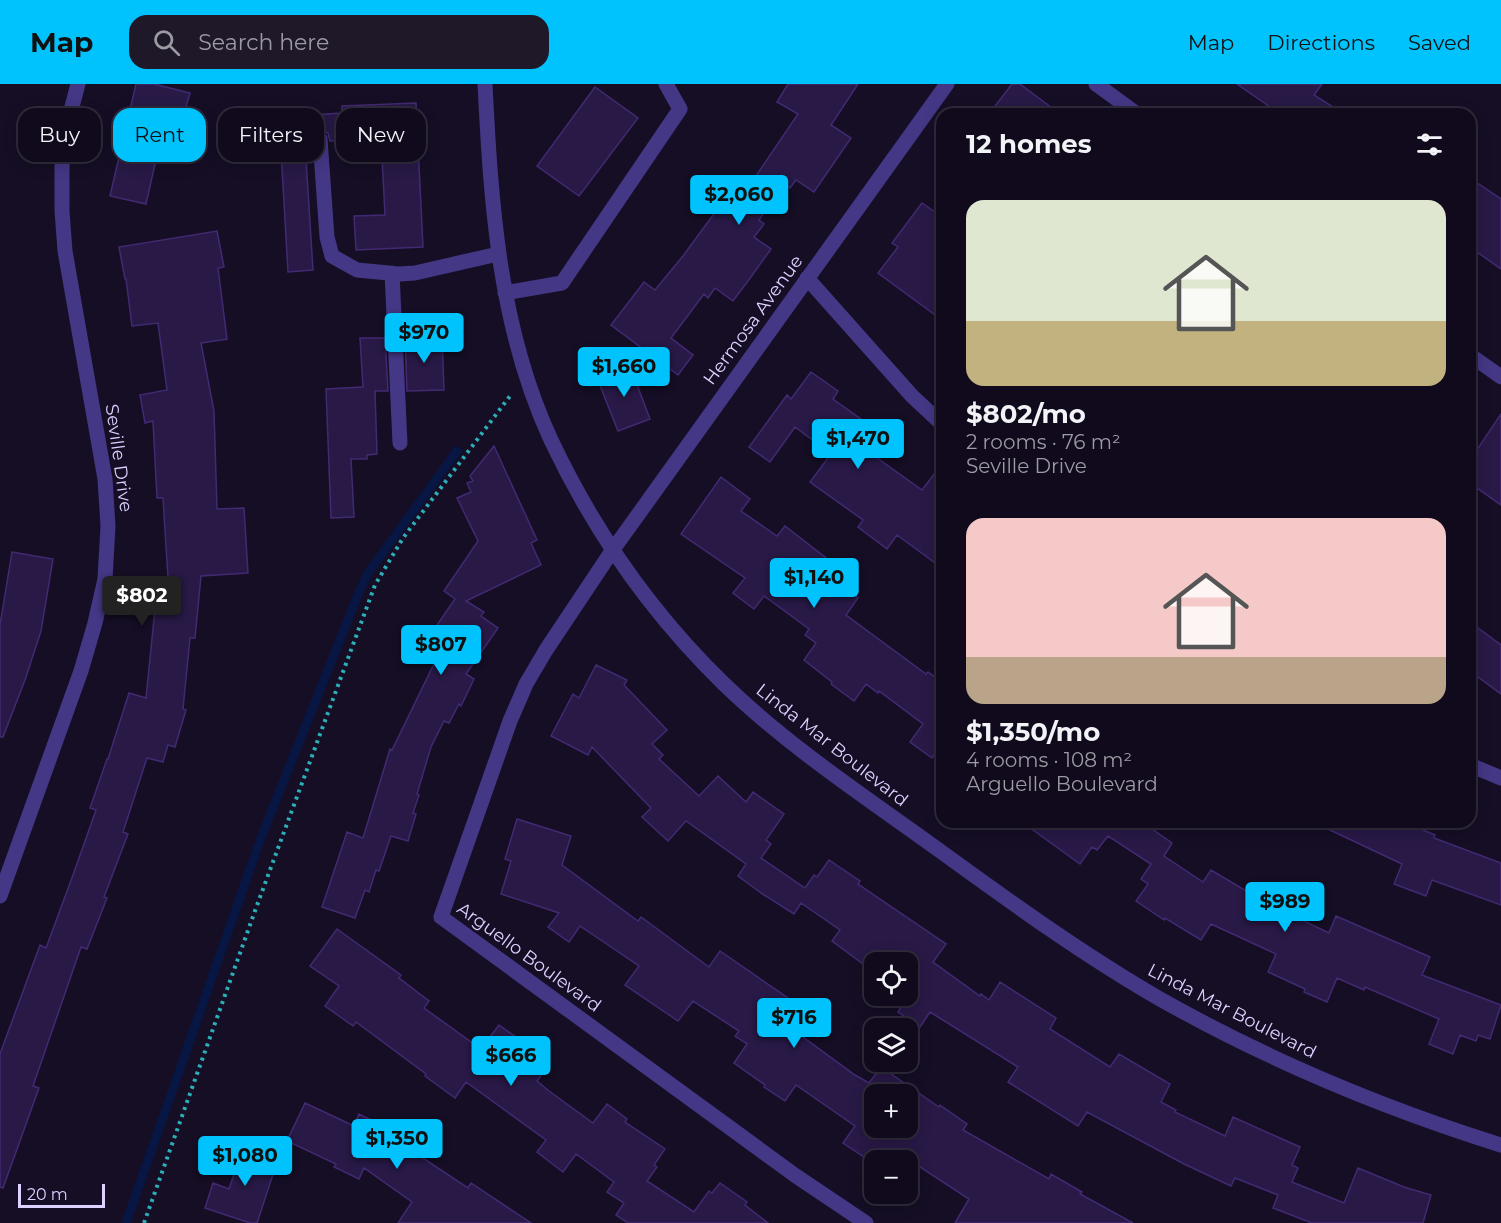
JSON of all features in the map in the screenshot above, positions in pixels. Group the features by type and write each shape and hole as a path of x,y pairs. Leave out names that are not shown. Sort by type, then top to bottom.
{"street":[{"name":"Seville Drive","path":"0,896 81,671 105,579 108,526 105,479 65,251 62,211 62,166 68,122 78,84"},
{"name":"Linda Mar Boulevard","path":"485,84 489,164 498,254 512,331 526,374 550,437 579,495 646,600 685,644 726,686 820,764 1037,921 1160,998 1268,1054 1359,1095 1426,1121 1501,1145"},
{"path":"505,293 562,283 680,109 666,84"},
{"name":"Hermosa Avenue","path":"612,550 947,84"},
{"path":"1096,84 1129,108"},
{"path":"322,162 327,237 332,256 357,270 415,273 498,254"},
{"path":"392,273 400,443"},
{"path":"807,278 912,396 936,418"},
{"path":"1476,359 1501,377"},
{"name":"Arguello Boulevard","path":"612,550 526,684 510,721 441,917 786,1169 866,1223"},
{"path":"1476,768 1501,778"}],"path":[{"path":"144,1223 260,897 375,585 403,538 526,374"}],"building":[{"path":"136,84 154,84 190,93 186,108 130,108"},
{"path":"788,84 858,84 831,125 851,138 814,192 796,180 790,188 783,184 759,220 764,224 754,237 771,249 748,281 733,301 715,288 708,298 704,294 671,338 693,355 678,375 611,325 644,282 655,290 735,185 745,192 798,114 777,102"},
{"path":"1012,84 1020,84 1052,108 994,108"},
{"path":"1237,84 1322,84 1314,95 1335,108 1271,108"},
{"path":"595,87 638,118 579,196 537,166"},
{"path":"416,103 416,108 342,108 342,106"},
{"path":"336,113 336,141 330,141 328,133 324,131 324,114"},
{"path":"118,162 155,162 146,204 110,196"},
{"path":"282,162 306,162 313,270 288,272"},
{"path":"382,162 419,162 423,247 356,250 354,216 385,215"},
{"path":"1476,182 1501,199 1501,269 1476,251"},
{"path":"922,203 936,213 936,316 878,273 898,247 892,243"},
{"path":"217,231 224,267 218,268 227,339 201,343 214,411 217,509 244,508 248,573 201,576 195,638 190,638 183,709 186,710 175,747 168,745 163,762 147,758 123,832 128,834 104,897 107,898 87,949 81,947 33,1086 39,1088 3,1188 0,1187 0,1054 40,945 46,948 73,875 96,810 90,808 129,693 146,698 155,609 170,610 163,498 157,498 153,421 145,423 140,395 167,390 158,323 132,326 119,247"},
{"path":"442,336 444,390 407,391 405,337"},
{"path":"360,338 385,338 388,391 375,391 377,454 367,455 367,459 351,459 354,517 331,518 326,389 363,387"},
{"path":"630,366 650,419 618,431 597,378"},
{"path":"811,372 838,391 833,399 879,432 866,450 922,490 936,472 936,564 897,535 887,549 858,527 863,520 810,482 831,454 795,427 770,462 749,447 787,395 791,399"},
{"path":"1501,414 1501,505 1476,487 1476,451"},
{"path":"494,446 537,540 531,543 541,565 466,601 484,612 481,616 498,628 466,674 474,679 461,706 459,704 449,723 444,721 431,747 417,794 419,795 413,813 416,814 408,841 391,836 379,871 376,870 369,892 365,890 355,918 322,907 347,832 363,838 390,749 392,750 447,637 435,628 455,599 444,591 478,541 457,498 471,492 467,483 473,481 470,476"},
{"path":"721,477 750,499 741,511 777,536 785,526 826,558 819,568 858,598 846,615 926,674 928,672 936,678 936,752 932,758 910,742 923,724 866,684 854,701 831,684 832,682 804,660 816,643 805,635 809,629 764,596 754,609 733,593 745,578 681,534"},
{"path":"12,552 53,559 41,631 3,737 0,737 0,625"},
{"path":"1476,626 1501,645 1501,694 1476,675"},
{"path":"596,665 627,680 624,685 667,730 652,744 663,755 659,759 699,796 718,776 746,802 753,792 784,814 766,840 771,844 761,858 805,888 814,875 817,877 829,860 860,881 858,884 946,944 933,962 980,996 981,994 989,1000 1000,982 1056,1018 1050,1029 1110,1067 1119,1054 1170,1084 1161,1102 1176,1110 1175,1112 1225,1136 1233,1117 1300,1147 1292,1165 1298,1168 1292,1182 1344,1203 1358,1168 1404,1187 1431,1195 1423,1223 1312,1223 1273,1208 1278,1195 1235,1178 1231,1186 1184,1164 1087,1112 1078,1126 1008,1082 1018,1067 930,1012 920,1027 918,1018 907,1018 898,1012 902,1006 918,1006 918,952 864,952 864,965 832,941 840,930 801,903 794,914 761,893 738,876 746,864 686,821 668,841 642,817 651,808 592,747 588,755 551,736 573,694 579,698"},
{"path":"517,819 571,836 562,865 638,921 641,917 709,967 720,951 801,1007 788,1026 855,1075 869,1083 877,1072 888,1072 906,1084 864,1084 864,1138 918,1138 918,1093 967,1124 963,1130 1049,1179 1051,1174 1082,1192 1080,1194 1133,1223 955,1223 969,1199 918,1166 918,1150 864,1150 864,1157 843,1143 855,1126 796,1085 785,1101 764,1087 765,1085 734,1063 747,1044 735,1036 739,1031 693,1001 678,1021 625,985 639,966 580,926 569,942 548,927 559,913 501,894 511,861 505,859"},
{"path":"1030,828 1151,828 1172,843 1164,856 1203,882 1211,870 1268,904 1329,933 1336,916 1430,957 1422,975 1501,1005 1490,1039 1478,1035 1476,1041 1460,1035 1453,1054 1429,1044 1439,1019 1365,987 1364,990 1337,978 1327,1002 1268,972 1276,954 1211,924 1201,940 1165,918 1164,920 1136,901 1148,884 1141,879 1151,864 1108,836 1097,850 1092,847 1080,864"},
{"path":"1326,828 1424,828 1423,830 1435,835 1434,838 1501,863 1501,905 1432,880 1426,896 1394,884 1402,864"},
{"path":"337,929 401,975 399,978 429,1001 424,1008 481,1049 499,1025 520,1040 518,1043 549,1065 537,1081 549,1091 593,1123 607,1104 627,1119 625,1122 665,1149 654,1165 657,1167 647,1181 694,1212 709,1191 712,1193 720,1183 747,1202 745,1205 768,1223 628,1223 616,1215 624,1203 607,1192 614,1182 576,1154 563,1172 537,1152 546,1140 466,1082 455,1098 356,1022 353,1026 325,1006 339,986 310,966"},
{"path":"305,1103 354,1126 359,1114 384,1126 382,1131 468,1188 471,1183 531,1223 398,1223 412,1202 364,1168 359,1179 334,1167 336,1164 287,1141"},
{"path":"244,1145 279,1156 257,1223 250,1223 205,1208 213,1183 229,1189"}],"waterway":[{"path":"126,1223 262,835 359,592 368,573 457,451"}]}
